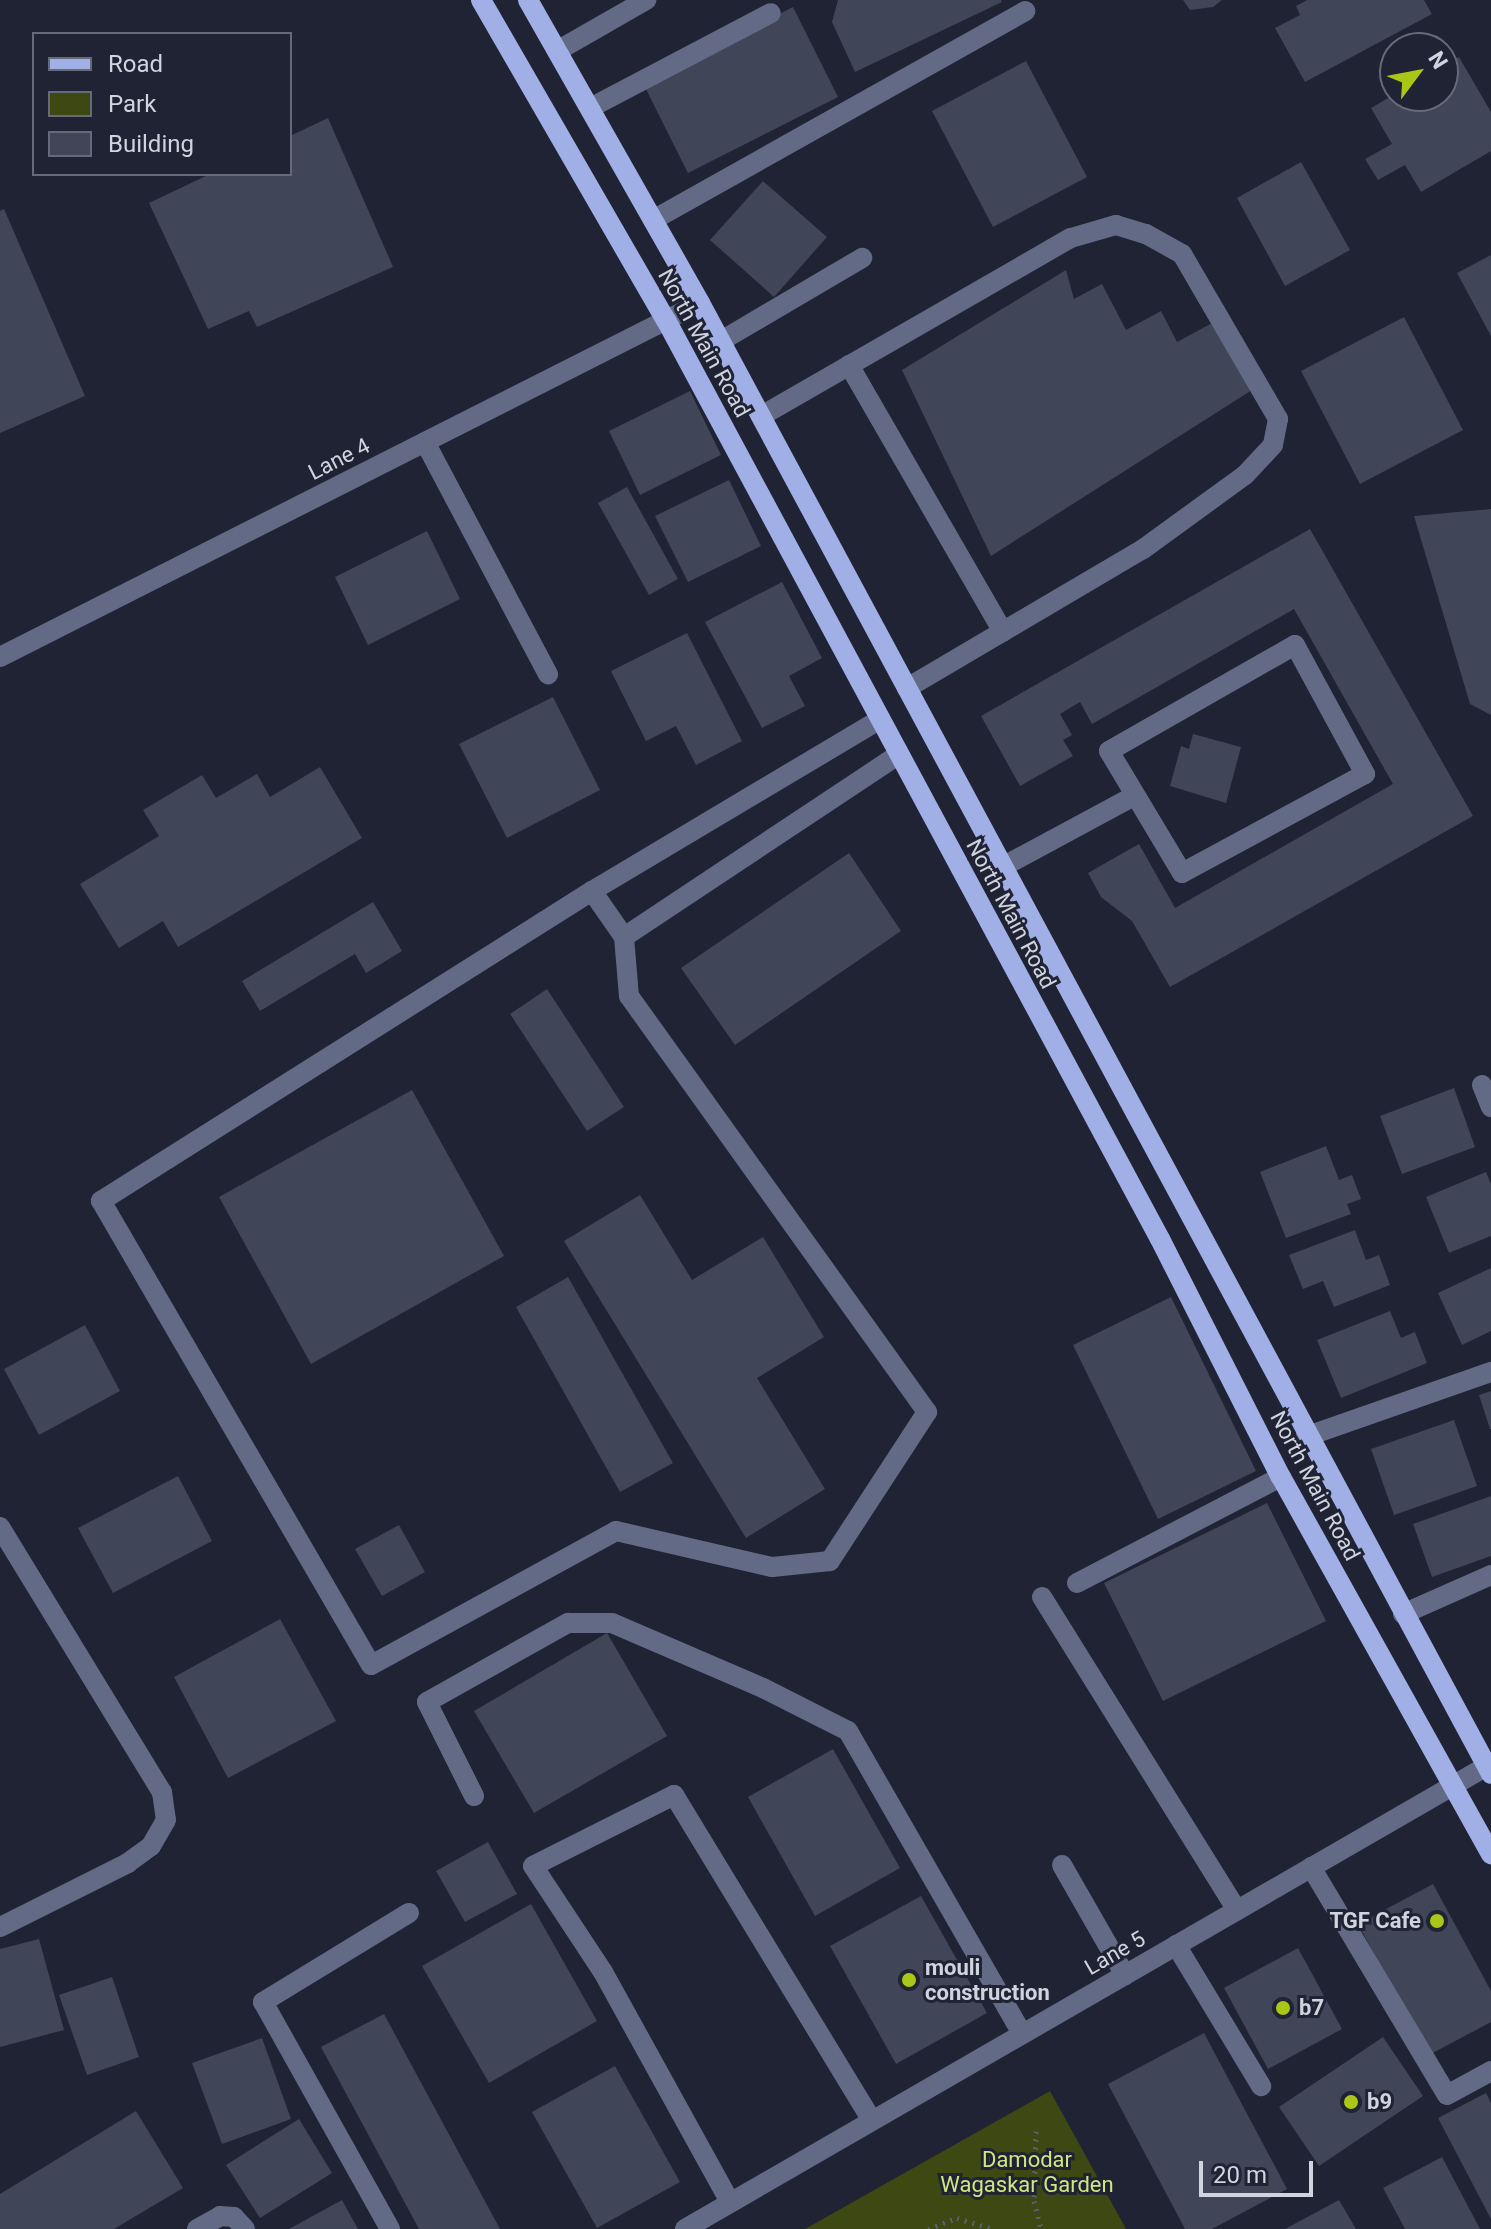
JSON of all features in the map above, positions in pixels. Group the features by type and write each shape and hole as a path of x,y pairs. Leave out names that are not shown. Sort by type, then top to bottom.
{"main road":[{"name":"North Main Road","path":"481,0 666,320 1281,1477 1491,1855"},
{"name":"North Main Road","path":"528,0 721,341 1004,866 1305,1437 1489,1770"}],"street":[{"path":"557,51 646,0"},
{"path":"653,220 1025,11"},
{"path":"590,108 771,13"},
{"path":"761,416 1071,238 1116,225 1146,234 1182,254 1278,419 1273,445 1245,475 1143,549 907,688"},
{"path":"721,341 862,258"},
{"name":"Lane 4","path":"0,657 700,303"},
{"path":"849,365 1003,632"},
{"path":"425,442 548,674"},
{"path":"1295,645 1365,774 1182,873 1132,797 1109,751 1295,645"},
{"path":"592,891 624,937 629,996 927,1412 830,1561 772,1567 616,1531 371,1665 101,1201 592,891 879,720"},
{"path":"624,937 898,755"},
{"path":"1004,866 1132,797"},
{"path":"1482,1085 1491,1107"},
{"path":"1305,1437 1491,1372"},
{"path":"1077,1583 1281,1477"},
{"path":"0,1527 162,1792 166,1820 151,1846 128,1863 0,1927"},
{"path":"1403,1614 1491,1575"},
{"path":"1042,1597 1237,1910"},
{"path":"474,1796 427,1702 568,1623 612,1623 750,1682 848,1731 1022,2034"},
{"name":"Lane 5","path":"685,2229 1311,1867 1452,1787 1489,1770"},
{"path":"730,2202 603,1972 533,1866 674,1795 872,2121"},
{"path":"1062,1865 1125,1975"},
{"path":"1311,1867 1447,2095 1491,2071"},
{"path":"390,2229 263,2002 409,1913"},
{"path":"1176,1945 1261,2086"},
{"path":"197,2229 220,2216 234,2217 245,2229"}],"path":[{"path":"1036,2131 1034,2201 1041,2229"},
{"path":"928,2229 957,2218 994,2229"}],"green space":[{"name":"Damodar Wagaskar Garden","path":"1050,2091 1126,2229 805,2229"}],"building":[{"path":"838,0 1002,2 855,72 832,22"},
{"path":"1183,0 1222,0 1213,7 1190,10"},
{"path":"1307,0 1424,0 1432,14 1398,32 1379,32 1379,42 1305,82 1275,28 1300,15 1296,6"},
{"path":"793,7 838,97 688,173 643,83"},
{"path":"1459,57 1491,112 1491,151 1421,192 1405,165 1378,180 1365,159 1392,144 1371,108 1379,103 1379,112 1459,112"},
{"path":"1026,61 1087,177 993,227 932,111"},
{"path":"328,118 393,267 257,327 249,311 208,329 149,203 206,176 292,176 292,135"},
{"path":"1301,162 1350,250 1285,286 1237,198"},
{"path":"763,181 827,237 774,297 710,240"},
{"path":"4,209 85,396 0,433 0,211"},
{"path":"1491,255 1491,336 1457,273"},
{"path":"1066,270 1074,299 1102,284 1126,330 1161,311 1177,342 1214,322 1252,390 991,556 902,370"},
{"path":"1404,317 1463,430 1360,484 1301,371"},
{"path":"690,391 721,455 640,495 609,431"},
{"path":"729,480 761,546 688,582 655,516"},
{"path":"627,487 678,579 649,595 598,503"},
{"path":"1491,509 1491,715 1470,704 1414,516"},
{"path":"1310,529 1473,816 1170,987 1132,921 1101,897 1088,873 1139,844 1175,908 1393,784 1294,609 1092,724 1080,702 1060,714 1072,735 1063,740 1073,756 1020,786 981,716"},
{"path":"427,531 460,599 368,645 335,577"},
{"path":"782,582 822,658 789,676 805,706 762,728 705,622"},
{"path":"687,633 742,741 696,765 676,726 646,741 611,671"},
{"path":"553,697 600,790 507,838 459,744"},
{"path":"1193,734 1241,747 1226,803 1170,786 1181,746 1189,749"},
{"path":"320,767 362,838 178,947 163,921 119,948 80,884 159,836 143,810 202,775 216,798 257,774 270,797"},
{"path":"849,853 901,931 735,1045 681,968"},
{"path":"373,902 402,951 366,973 355,954 260,1011 242,981"},
{"path":"547,989 624,1107 587,1131 510,1014"},
{"path":"1454,1088 1475,1147 1402,1174 1380,1116"},
{"path":"412,1090 504,1256 311,1364 219,1197"},
{"path":"1326,1146 1339,1180 1352,1175 1361,1199 1347,1204 1351,1214 1286,1238 1260,1172"},
{"path":"1486,1172 1491,1184 1491,1236 1449,1253 1426,1197"},
{"path":"640,1195 692,1280 763,1237 824,1337 757,1378 825,1489 746,1538 564,1241"},
{"path":"1355,1230 1366,1260 1379,1255 1390,1285 1334,1307 1323,1281 1303,1289 1289,1255"},
{"path":"1491,1268 1491,1331 1462,1345 1438,1293"},
{"path":"568,1277 673,1463 620,1492 516,1307"},
{"path":"1171,1297 1256,1471 1158,1519 1073,1345"},
{"path":"1390,1311 1401,1338 1415,1332 1427,1363 1341,1398 1317,1340"},
{"path":"85,1325 120,1391 39,1435 4,1369"},
{"path":"1491,1391 1491,1429 1490,1429 1479,1395"},
{"path":"1454,1420 1477,1486 1394,1515 1371,1449"},
{"path":"178,1476 212,1541 113,1593 78,1528"},
{"path":"1491,1496 1491,1556 1432,1577 1413,1524"},
{"path":"1267,1503 1326,1621 1163,1701 1104,1583"},
{"path":"399,1525 425,1572 382,1596 355,1549"},
{"path":"280,1619 336,1721 228,1778 174,1677"},
{"path":"607,1633 667,1736 534,1813 474,1711"},
{"path":"833,1749 900,1868 815,1916 748,1797"},
{"path":"488,1842 517,1894 465,1922 436,1871"},
{"path":"1433,1884 1491,1991 1491,2022 1429,2055 1358,1924"},
{"name":"mouli construction","path":"921,1896 987,2013 896,2064 830,1946"},
{"path":"531,1904 597,2021 489,2083 422,1966"},
{"path":"39,1939 64,2030 0,2047 0,1949"},
{"name":"b7","path":"1298,1948 1342,2029 1268,2069 1224,1988"},
{"path":"112,1977 139,2057 87,2075 59,1995"},
{"path":"384,2014 500,2229 419,2229 321,2047"},
{"path":"1204,2033 1287,2189 1212,2229 1185,2229 1108,2084"},
{"name":"b9","path":"1383,2037 1423,2096 1319,2166 1279,2107"},
{"path":"262,2038 291,2119 222,2144 192,2063"},
{"path":"615,2066 680,2182 597,2228 532,2112"},
{"path":"1486,2093 1491,2103 1491,2219 1438,2118"},
{"path":"136,2111 183,2188 114,2229 0,2229 0,2194"},
{"path":"299,2119 332,2173 260,2218 226,2165"},
{"path":"1442,2157 1480,2229 1405,2229 1383,2188"},
{"path":"342,2200 358,2229 289,2229"},
{"path":"1339,2200 1356,2229 1285,2229"}],"place":[{"name":"TGF Cafe","path":"1437,1921"},
{"name":"mouli construction","path":"909,1980"},
{"name":"b7","path":"1283,2008"},
{"name":"b9","path":"1351,2102"}]}
